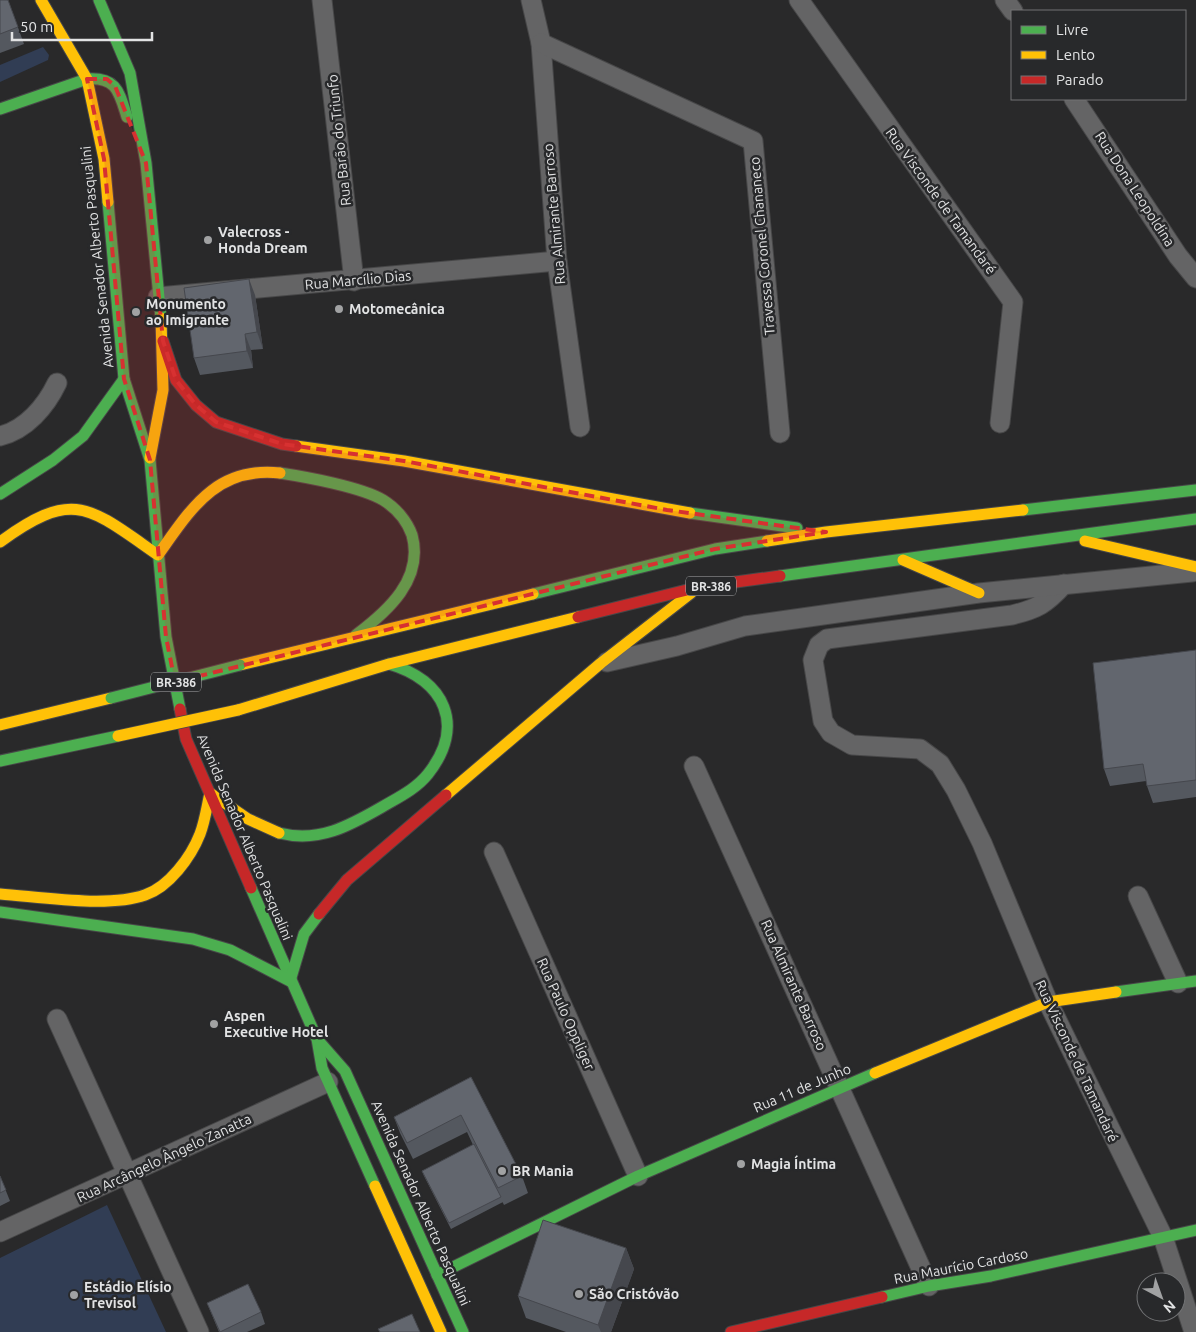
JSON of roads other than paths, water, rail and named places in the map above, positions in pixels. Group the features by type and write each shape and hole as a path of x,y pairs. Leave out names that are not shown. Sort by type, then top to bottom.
{"main road":[{"name":"Avenida Senador Alberto Pasqualini","path":"41,0 87,79 104,159 114,247 124,379 150,460 166,637 186,739 317,1039 322,1068 328,1082 441,1332"},
{"path":"51,0 57,27"},
{"name":"Avenida Senador Alberto Pasqualini","path":"99,0 130,73 146,163 152,297 163,341 163,390 150,460"},
{"path":"0,109 87,79 107,79 115,86 146,163"},
{"path":"114,247 127,274"},
{"path":"163,341 176,380 196,405 216,422 282,444 356,456 404,461 667,510 826,532"},
{"path":"0,494 82,436 105,409 124,379"},
{"path":"0,542 28,522 50,512 73,508 109,524 158,555 191,508 221,483 248,473 272,471 371,494 392,505 408,526 414,541 412,571 410,578 396,600 376,620 349,640"},
{"name":"BR-386","path":"0,725 715,549 826,532 1196,490"},
{"name":"BR-386","path":"0,761 238,710 389,664 698,587 1069,538 1196,519"},
{"path":"1069,538 1196,567"},
{"path":"903,560 979,593"},
{"path":"0,912 193,939 230,950 290,980 304,934 347,880 601,663 698,587"},
{"path":"0,894 118,902 147,895 178,872 188,857 200,834 210,793 265,828 290,836 314,836 335,832 362,820 415,787 434,766 444,747 448,728 445,708 438,693 412,672 389,664"},
{"name":"Rua 11 de Junho","path":"437,1275 638,1176 840,1087 1048,1002 1187,982"},
{"name":"Avenida Senador Alberto Pasqualini","path":"317,1039 345,1070 463,1332"},
{"name":"Rua Maurício Cardoso","path":"731,1332 929,1286 991,1276 1196,1230"}],"street":[{"name":"Rua Barão do Triunfo","path":"322,0 354,281"},
{"name":"Rua Almirante Barroso","path":"531,0 541,43 557,261 580,427"},
{"name":"Rua Visconde de Tamandaré","path":"799,0 1013,302 1000,424"},
{"name":"Travessa Coronel Chananeco","path":"541,43 753,141 780,433"},
{"name":"Rua Dona Leopoldina","path":"1075,100 1178,256 1196,278"},
{"name":"Rua Marcílio Dias","path":"152,297 354,281 557,261"},
{"path":"0,436 17,429 29,421 46,403 57,384"},
{"path":"601,663 677,646 745,626 979,593 1196,571"},
{"name":"Rua Visconde de Tamandaré","path":"1064,584 1051,599 1028,611 827,639 819,646 814,660 823,721 831,733 852,745 920,749 940,764 956,790 982,843 1048,1002 1163,1237 1194,1332"},
{"name":"Rua Almirante Barroso","path":"694,766 929,1286"},
{"name":"Rua Paulo Oppliger","path":"494,852 638,1176"},
{"path":"1138,896 1187,982"},
{"path":"57,1019 199,1332"},
{"name":"Rua Arcângelo Ângelo Zanatta","path":"0,1232 129,1175 328,1082"}],"place":[{"name":"Valecross - Honda Dream","path":"208,240"},
{"name":"Motomecânica","path":"339,309"},
{"name":"Monumento ao Imigrante","path":"136,312"},
{"name":"Aspen Executive Hotel","path":"214,1024"},
{"name":"Magia Íntima","path":"741,1164"},
{"name":"BR Mania","path":"502,1171"},
{"name":"São Cristóvão","path":"579,1294"},
{"name":"Estádio Elísio Trevisol","path":"74,1295"}]}
